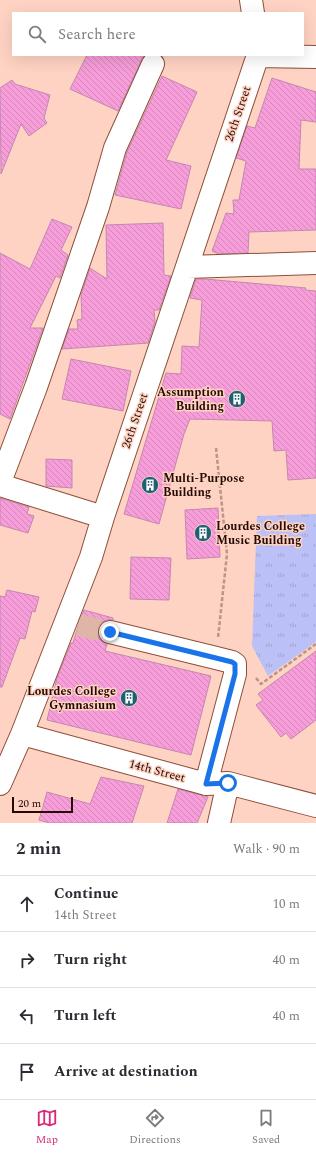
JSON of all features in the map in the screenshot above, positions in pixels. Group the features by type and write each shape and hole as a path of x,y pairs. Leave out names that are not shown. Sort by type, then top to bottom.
{"street":[{"path":"251,0 253,12"},
{"name":"26th Street","path":"0,784 72,623 103,517 258,56"},
{"path":"304,56 316,56"},
{"path":"103,517 0,483 36,387 96,214 115,148 153,64"},
{"path":"187,267 316,263"},
{"path":"110,632 235,664 236,668 206,784"},
{"name":"14th Street","path":"22,734 206,784 228,783 316,806"},
{"path":"220,823 228,783"}],"path":[{"path":"216,448 227,554 216,658"}],"green space":[{"path":"316,514 316,642 268,676 252,646 257,516"}],"building":[{"path":"86,56 144,56 118,111 70,89"},
{"path":"162,76 197,92 166,160 191,166 181,209 115,195 127,152"},
{"path":"272,78 316,92 316,122 301,120 299,169 316,169 316,230 249,232 248,253 219,254 212,251 226,213 234,214 233,200 239,200 246,161 236,158 247,126 255,128"},
{"path":"12,80 15,84 50,95 44,118 47,123 29,136 21,124 1,174 0,88"},
{"path":"52,219 72,227 61,250 68,255 60,278 56,276 30,328 43,328 10,419 0,414 0,253 30,269"},
{"path":"163,223 164,275 171,276 159,310 154,310 155,322 148,343 62,349 69,329 78,329 77,320 82,319 81,295 90,268 107,279 106,225"},
{"path":"196,279 306,288 305,290 316,291 316,478 288,480 286,450 274,451 272,421 190,419 184,434 159,524 124,514 166,373 181,374 182,346 199,347 202,300 190,298"},
{"path":"71,359 131,371 123,411 62,399"},
{"path":"46,459 72,460 72,488 46,486"},
{"path":"0,498 29,507 27,514 34,516 28,533 0,525"},
{"name":"Lourdes College Music Building","path":"218,508 220,557 187,559 185,510"},
{"path":"131,557 171,558 169,600 130,599"},
{"path":"7,590 39,597 35,612 32,611 25,639 20,638 2,687 0,687 0,596 5,597"},
{"name":"Lourdes College Gymnasium","path":"84,610 113,618 113,620 106,620 101,623 98,629 98,636 107,644 105,651 211,676 191,755 47,720 57,678 71,643 73,643"},
{"path":"316,651 316,720 291,739 286,733 281,737 256,705 263,700 258,694"},
{"path":"101,777 144,786 132,823 50,823 39,820 47,792 90,804"},
{"path":"178,789 208,797 197,823 167,823"}],"tunnel":[{"path":"78,625 110,632"}],"place":[{"name":"Assumption Building","path":"237,399"},
{"name":"Multi-Purpose Building","path":"150,485"},
{"name":"Lourdes College Music Building","path":"203,533"},
{"name":"Lourdes College Gymnasium","path":"129,698"}],"route":[{"path":"110,632 235,664 235,674 206,784 228,783"}]}
